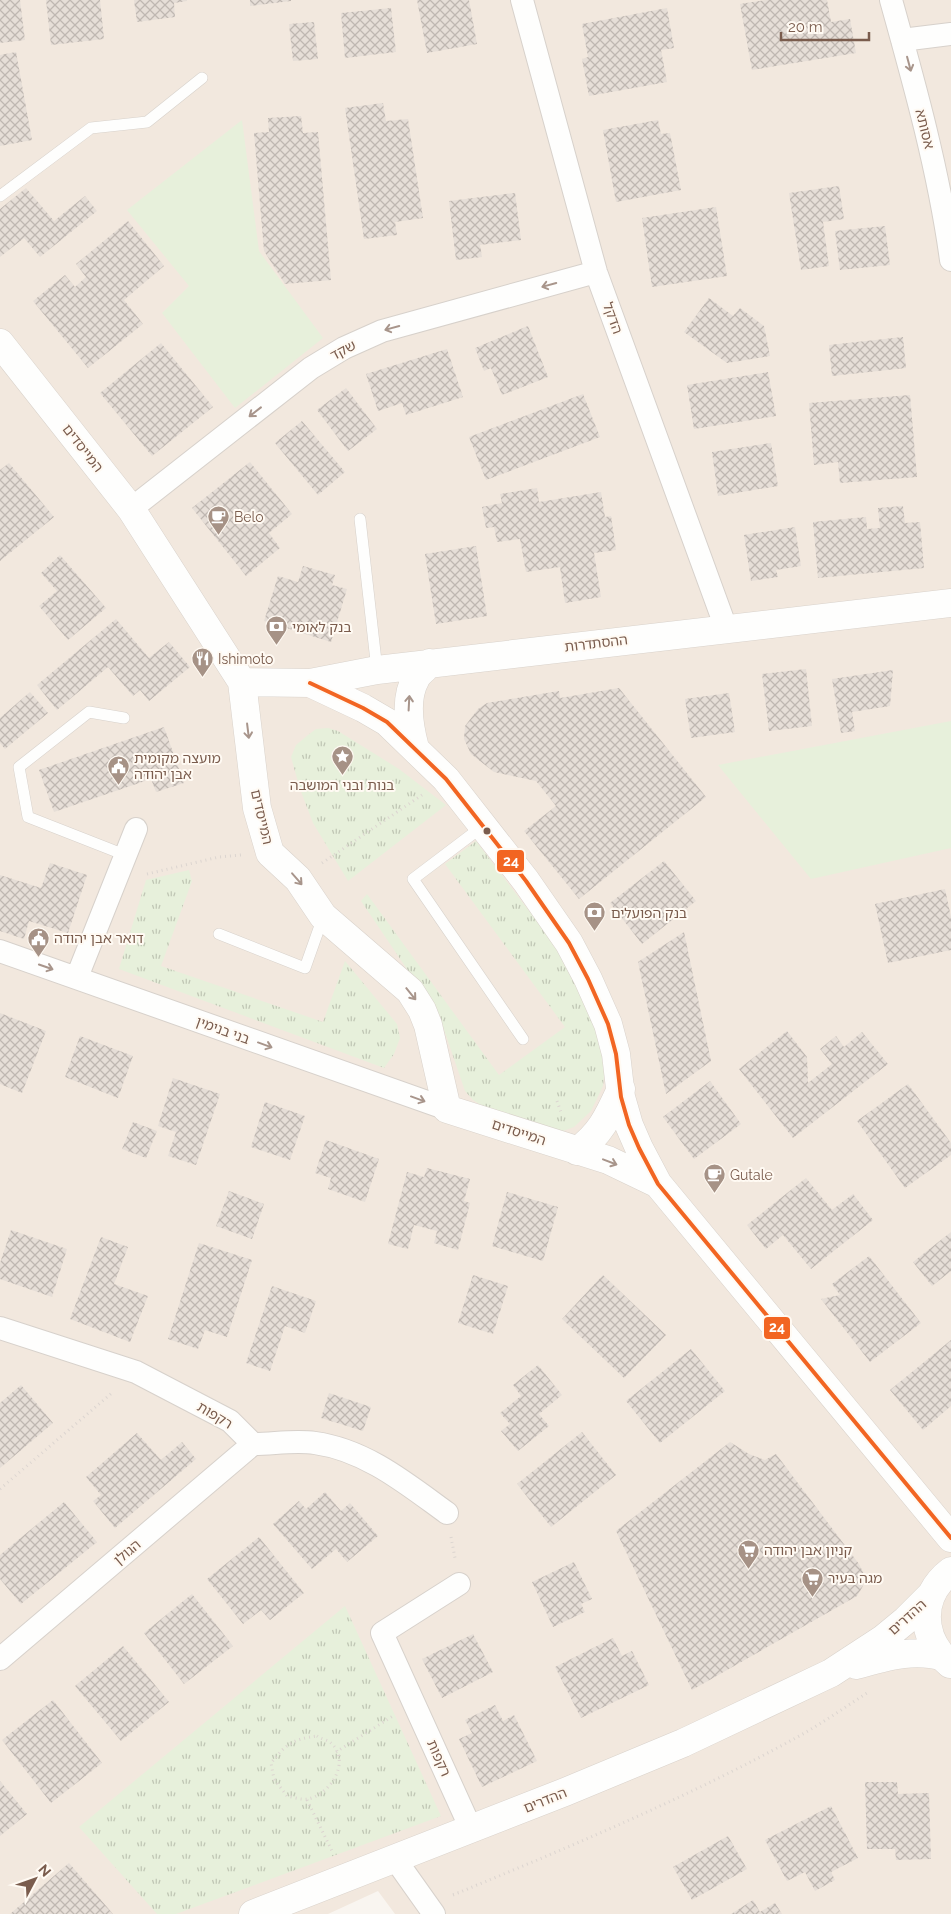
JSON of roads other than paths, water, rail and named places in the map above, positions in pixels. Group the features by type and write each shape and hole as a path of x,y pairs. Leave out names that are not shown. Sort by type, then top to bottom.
{"street":[{"name":"הדקל","path":"522,0 596,272 726,628"},
{"name":"אסותא","path":"891,0 940,192 951,260"},
{"path":"902,40 951,34"},
{"name":"שקד","path":"131,509 310,368 344,348 382,331 596,272"},
{"name":"המייסדים","path":"0,343 131,509 242,682 257,808 270,853 298,878 323,916 410,991 428,1024 447,1109 608,1160 658,1184"},
{"name":"ההסתדרות","path":"242,682 310,683 378,670 430,663 951,603"},
{"path":"415,748 409,728 410,692 417,676 430,663"},
{"name":"המייסדים","path":"310,683 363,708 387,722 446,779 526,881 569,943 588,979 608,1024 630,1125 638,1148 658,1184 951,1538"},
{"path":"77,978 136,829"},
{"name":"בני בנימין","path":"0,950 447,1109"},
{"path":"577,1151 588,1144 600,1130 621,1089"},
{"name":"רקפות","path":"0,1328 136,1372 230,1421 253,1444"},
{"path":"253,1444 314,1443 337,1448 366,1460 396,1476 447,1513"},
{"name":"הגולן","path":"0,1659 253,1444"},
{"name":"המייסדים","path":"930,1514 941,1550 942,1582 929,1600 926,1617 929,1635 937,1650 947,1661"},
{"name":"ההדרים","path":"253,1914 471,1829 683,1743 831,1673 883,1639 906,1620 942,1582"},
{"name":"רקפות","path":"459,1584 382,1633 471,1829"},
{"name":"ההדרים","path":"831,1673 890,1656 920,1652 947,1661"},
{"path":"394,1859 431,1910"}],"lane":[{"path":"0,196 91,128 147,122 202,78"},
{"path":"360,519 378,670"},
{"path":"124,718 88,712 19,767 28,817 125,855"},
{"path":"483,826 413,879 523,1039"},
{"path":"219,934 305,968 323,916"}],"place":[{"name":"Belo","path":"218,536"},
{"name":"בנק לאומי","path":"276,646"},
{"name":"Ishimoto","path":"202,678"},
{"name":"בנות ובני המושבה","path":"342,776"},
{"name":"מועצה מקומית אבן יהודה","path":"118,785"},
{"name":"בנק הפועלים","path":"595,932"},
{"name":"דואר אבן יהודה","path":"38,957"},
{"name":"Gutale","path":"714,1194"},
{"name":"קניון אבן יהודה","path":"748,1569"},
{"name":"מגה בעיר","path":"812,1597"}]}
